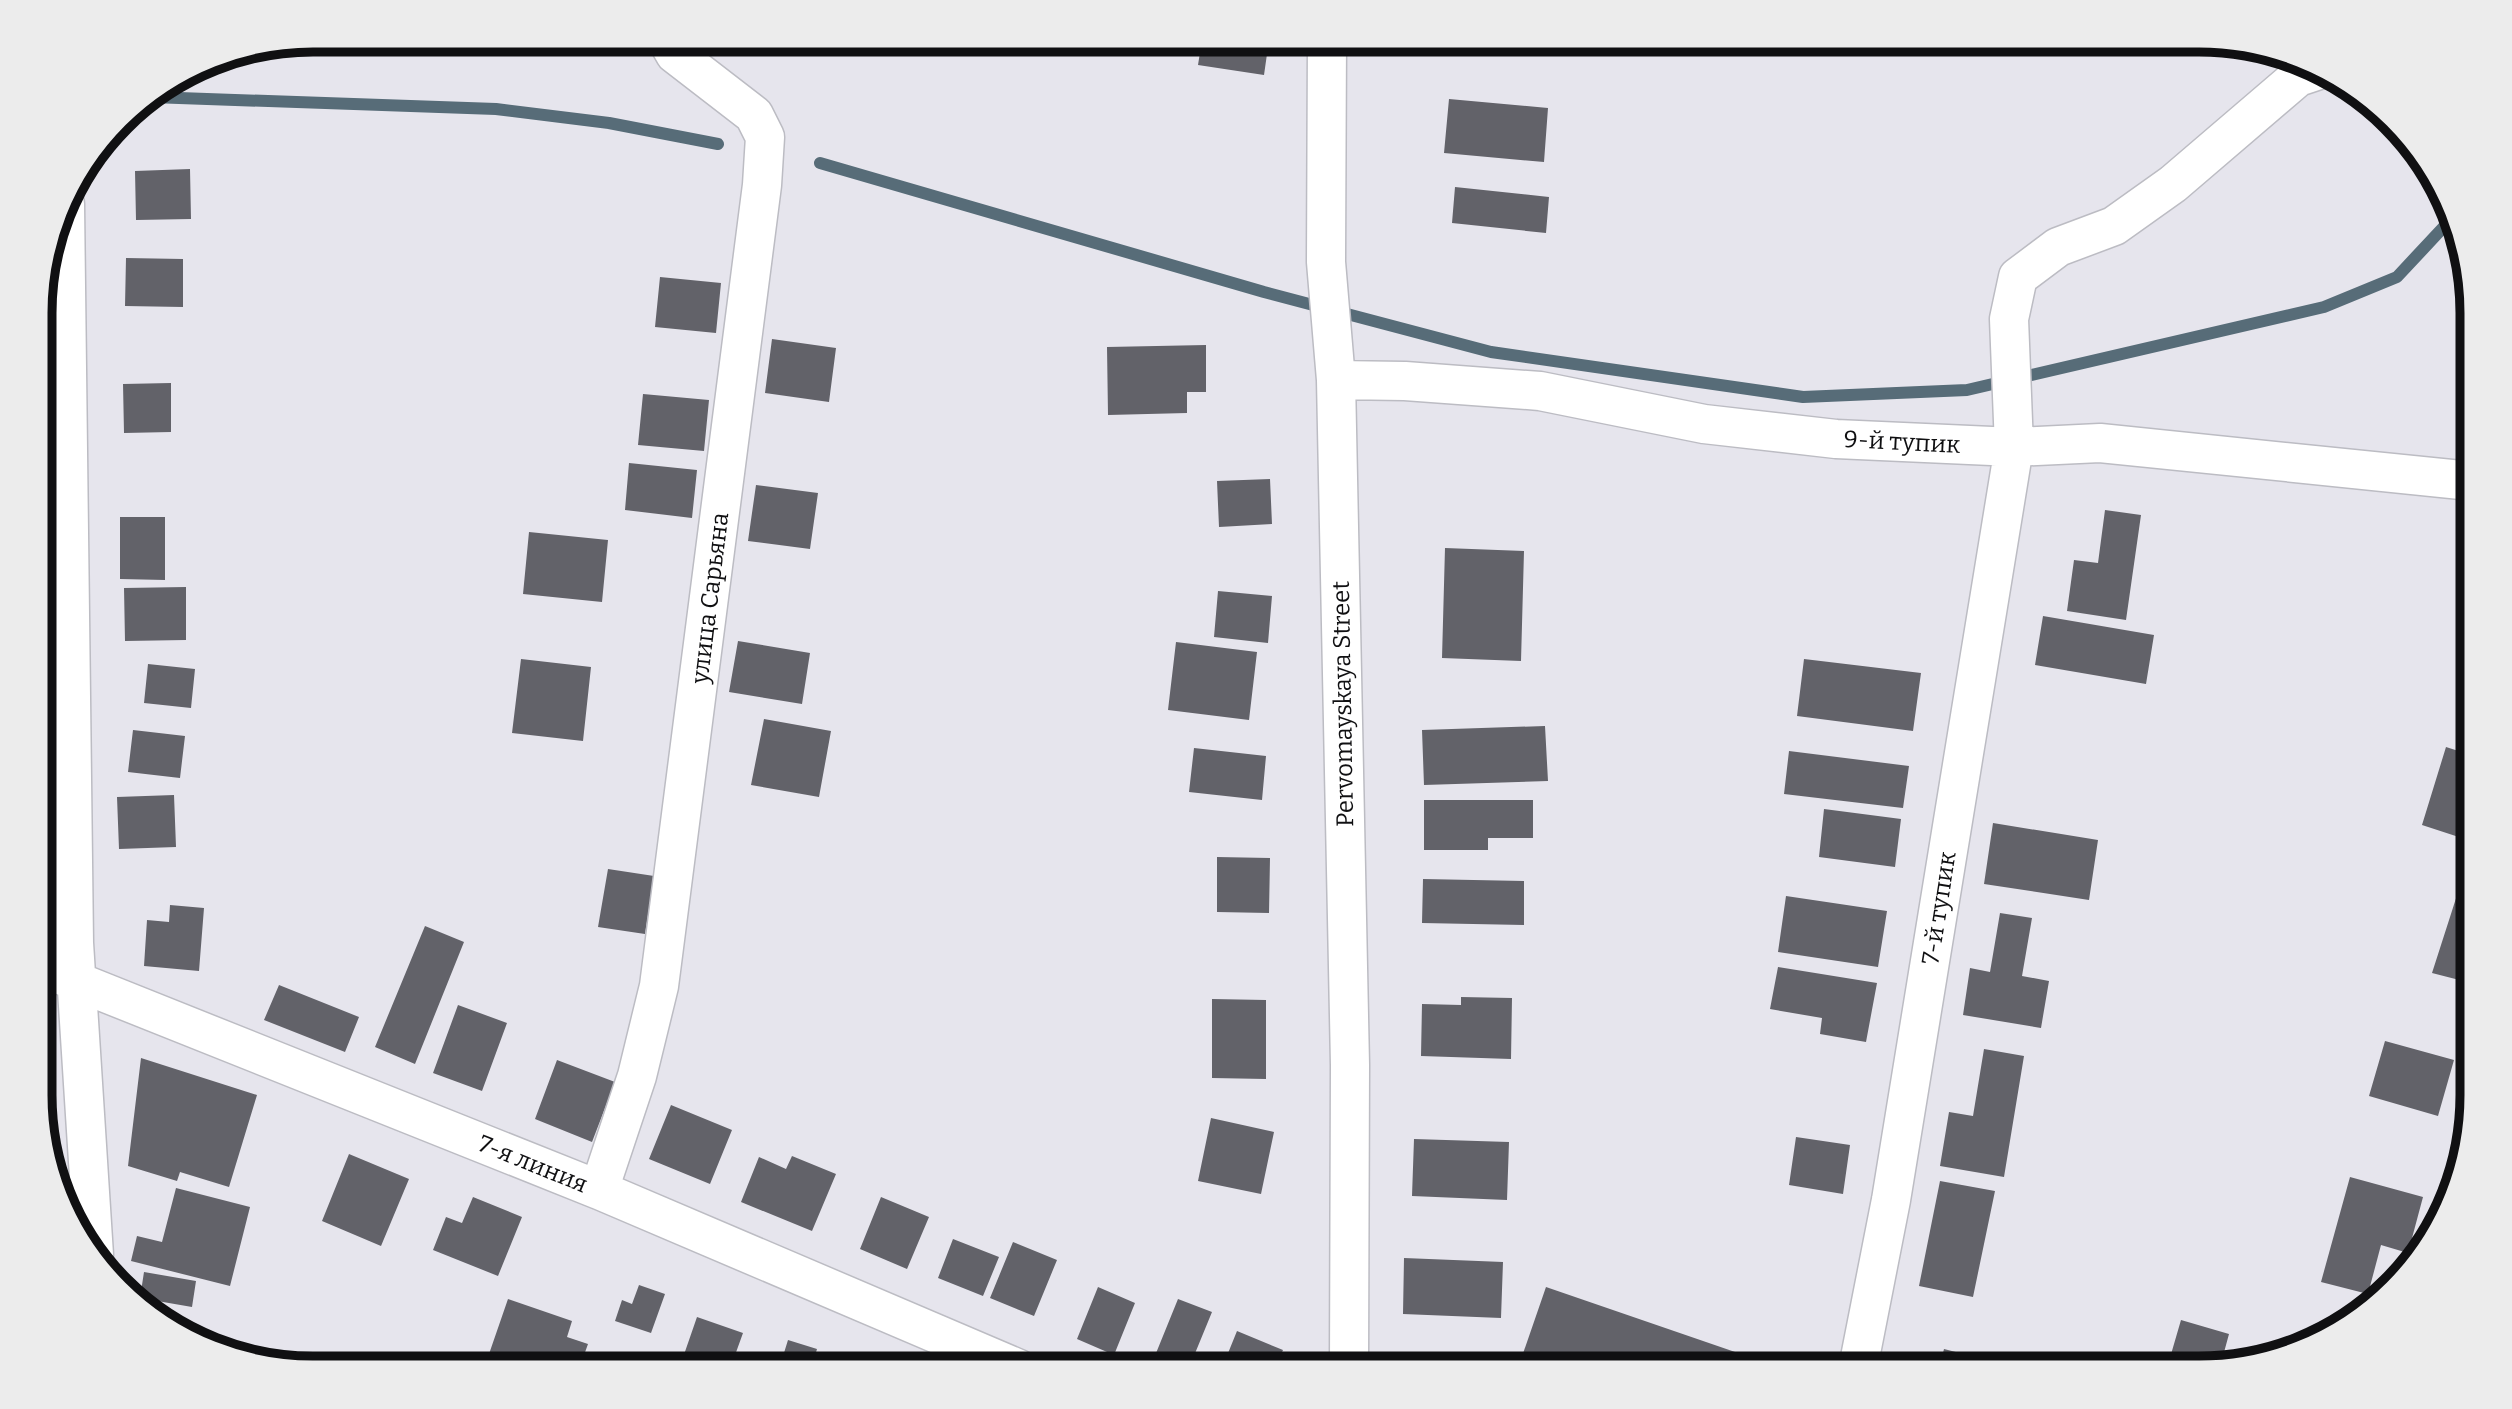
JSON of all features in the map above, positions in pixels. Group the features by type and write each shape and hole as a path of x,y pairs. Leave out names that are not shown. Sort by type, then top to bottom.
{"street":[{"name":"улица Сарьяна","path":"599,1190 637,1076 659,986 762,185 765,137 754,114 674,52"},
{"name":"Pervomayskaya Street","path":"1327,52 1326,262 1336,380 1349,1051 1349,1356"},
{"name":"7-й тупик","path":"1860,1356 1891,1200 2014,447 2010,318 2018,277 2057,247 2114,226 2173,184 2304,74"},
{"path":"65,233 59,975 91,1233"},
{"name":"9-й тупик","path":"1336,380 1405,381 1539,391 1704,424 1836,439 2014,447 2100,443 2460,480"},
{"name":"7-я линия","path":"59,975 599,1190 991,1356"}],"building":[{"path":"1200,52 1267,52 1264,75 1198,65"},
{"path":"1449,99 1548,108 1544,162 1444,153"},
{"path":"190,169 191,219 136,220 135,171"},
{"path":"1455,187 1549,197 1546,233 1452,223"},
{"path":"126,258 183,259 183,307 125,306"},
{"path":"660,277 721,283 716,333 655,327"},
{"path":"772,339 836,348 829,402 765,393"},
{"path":"1206,345 1206,392 1187,392 1187,413 1108,415 1107,347"},
{"path":"171,383 171,432 124,433 123,384"},
{"path":"643,394 709,400 704,451 638,445"},
{"path":"629,463 697,470 692,518 625,510"},
{"path":"1270,479 1272,524 1219,527 1217,481"},
{"path":"756,485 818,493 810,549 748,541"},
{"path":"2105,510 2141,515 2126,620 2067,611 2074,560 2098,563"},
{"path":"120,517 165,517 165,580 120,579"},
{"path":"529,532 608,540 602,602 523,594"},
{"path":"1445,548 1524,551 1521,661 1442,658"},
{"path":"186,587 186,640 125,641 124,588"},
{"path":"1218,591 1272,596 1268,643 1214,637"},
{"path":"2043,616 2154,635 2146,684 2035,665"},
{"path":"738,641 810,653 802,704 729,692"},
{"path":"1176,642 1257,652 1249,720 1168,710"},
{"path":"521,659 591,667 583,741 512,733"},
{"path":"1804,659 1921,673 1913,731 1797,716"},
{"path":"148,664 195,669 191,708 144,703"},
{"path":"764,719 831,731 819,797 751,785"},
{"path":"1545,726 1548,781 1424,785 1422,730"},
{"path":"133,730 185,736 180,778 128,772"},
{"path":"2446,747 2460,751 2460,837 2422,825"},
{"path":"1194,748 1266,756 1262,800 1189,792"},
{"path":"1789,751 1909,766 1903,808 1784,794"},
{"path":"174,795 176,847 119,849 117,797"},
{"path":"1424,800 1533,800 1533,838 1488,838 1488,850 1424,850"},
{"path":"1824,809 1901,819 1895,867 1819,857"},
{"path":"1993,823 2098,840 2089,900 1984,884"},
{"path":"1217,857 1270,858 1269,913 1217,912"},
{"path":"608,869 654,876 645,934 598,927"},
{"path":"1423,879 1524,881 1524,925 1422,923"},
{"path":"2459,889 2460,980 2432,973"},
{"path":"1786,896 1887,911 1878,967 1778,952"},
{"path":"170,905 204,908 199,971 144,966 147,920 169,922"},
{"path":"2000,913 2032,918 2022,976 2049,981 2041,1028 1963,1015 1970,968 1990,972"},
{"path":"425,926 464,942 415,1064 375,1047"},
{"path":"1778,967 1877,983 1866,1042 1820,1034 1822,1018 1770,1009"},
{"path":"279,985 359,1017 345,1052 264,1020"},
{"path":"1461,997 1512,998 1511,1059 1421,1056 1422,1004 1461,1005"},
{"path":"1212,999 1266,1000 1266,1079 1212,1078"},
{"path":"458,1005 507,1023 482,1091 433,1073"},
{"path":"2385,1041 2454,1060 2438,1116 2369,1096"},
{"path":"1984,1049 2024,1056 2004,1177 1940,1166 1949,1112 1973,1116"},
{"path":"141,1058 257,1095 229,1187 180,1172 177,1181 128,1166"},
{"path":"557,1060 615,1082 592,1142 535,1119"},
{"path":"671,1105 732,1130 710,1184 649,1159"},
{"path":"1211,1118 1274,1132 1261,1194 1198,1181"},
{"path":"1796,1137 1850,1145 1843,1194 1789,1185"},
{"path":"1414,1139 1509,1142 1507,1200 1412,1196"},
{"path":"349,1154 409,1179 381,1246 322,1221"},
{"path":"792,1156 836,1174 812,1231 741,1202 759,1157 786,1169"},
{"path":"2350,1177 2423,1197 2409,1251 2407,1253 2381,1245 2368,1294 2321,1282"},
{"path":"1940,1181 1995,1191 1973,1297 1919,1286"},
{"path":"176,1188 250,1207 230,1286 131,1261 137,1236 162,1242"},
{"path":"473,1197 522,1217 498,1276 433,1250 446,1217 462,1223"},
{"path":"881,1197 929,1217 907,1269 860,1249"},
{"path":"953,1239 999,1257 983,1296 938,1278"},
{"path":"1013,1242 1057,1260 1034,1316 990,1298"},
{"path":"1404,1258 1503,1262 1501,1318 1403,1314"},
{"path":"144,1272 196,1281 192,1307 151,1300 141,1292"},
{"path":"639,1285 665,1294 651,1333 615,1321 622,1300 632,1304"},
{"path":"1098,1287 1135,1303 1114,1355 1077,1339"},
{"path":"1546,1287 1747,1356 1522,1356"},
{"path":"508,1299 572,1321 567,1337 588,1344 584,1356 489,1354"},
{"path":"1178,1299 1212,1312 1194,1356 1155,1356"},
{"path":"697,1317 743,1333 735,1356 684,1356"},
{"path":"2181,1320 2229,1334 2223,1355 2170,1356"},
{"path":"1237,1331 1283,1350 1280,1356 1227,1356"},
{"path":"788,1340 817,1349 815,1356 783,1356"},
{"path":"1944,1349 1972,1356 1942,1356"}],"waterway":[{"path":"166,98 496,109 609,123 718,144"},
{"path":"820,163 1264,292 1491,352 1803,397 1967,390 2324,307 2397,277 2445,226"}]}
